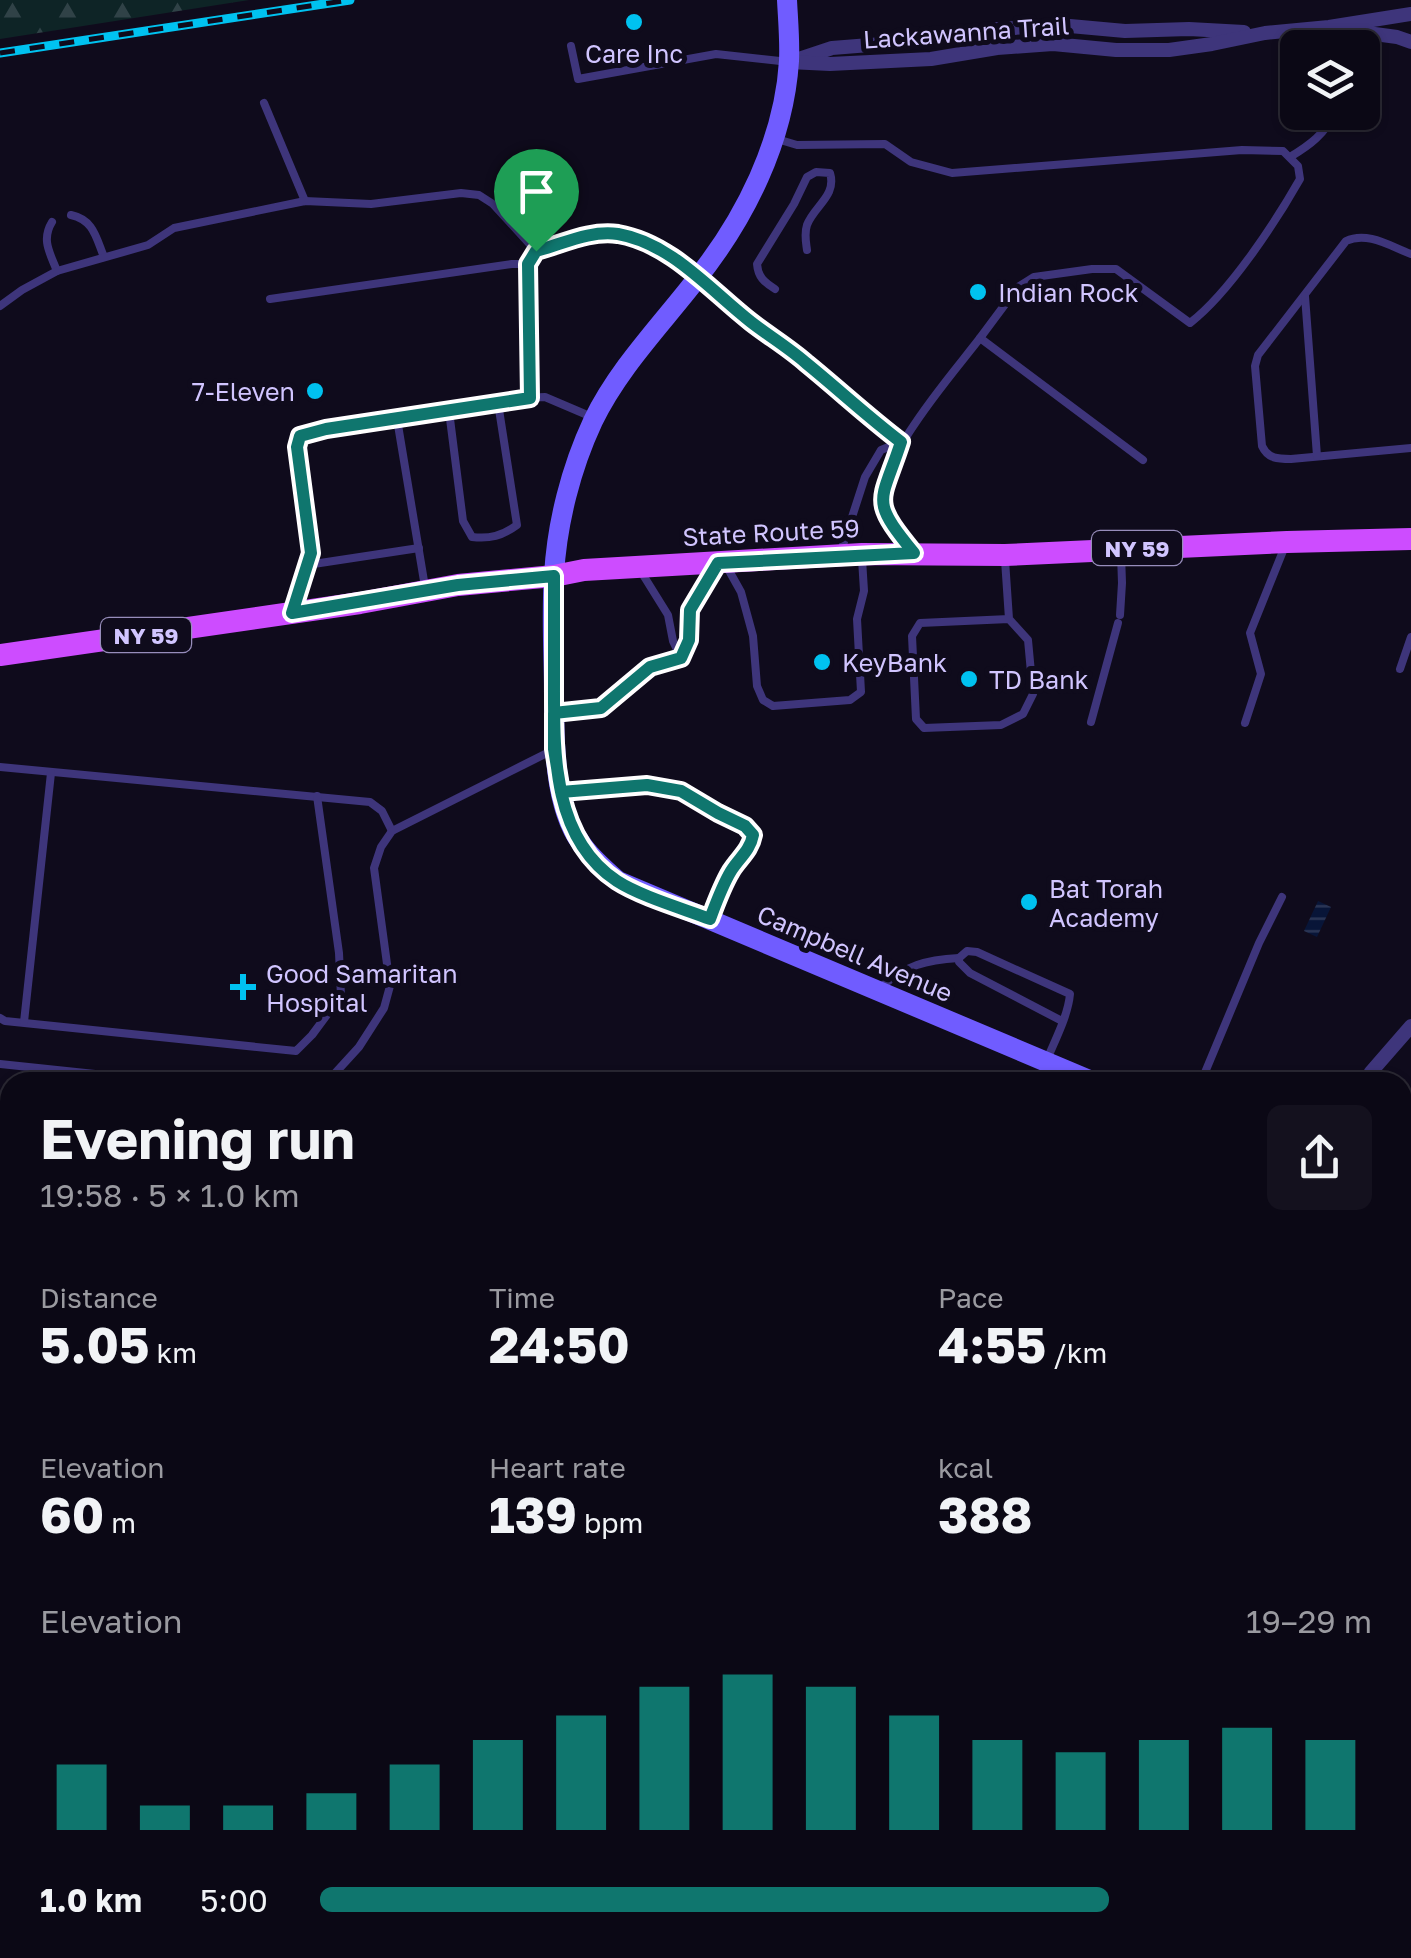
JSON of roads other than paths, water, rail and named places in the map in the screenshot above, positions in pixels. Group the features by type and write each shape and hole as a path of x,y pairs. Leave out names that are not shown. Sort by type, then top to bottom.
{"main road":[{"name":"State Route 59","path":"554,576 637,566 914,553 1004,555 1411,539"},
{"name":"NY 59","path":"5,656 458,585 554,576"}],"street":[{"name":"Campbell Avenue","path":"787,0 789,62 781,110 766,161 726,238 619,377 594,418 579,454 557,541 554,576 554,749 563,803 578,840 618,881 1070,1072"},
{"name":"Lackawanna Trail","path":"789,62 931,59 1054,44 1169,50 1411,14"},
{"name":"Lackawanna Trail","path":"1329,27 1411,42"},
{"path":"1371,1072 1411,1026"}],"lane":[{"path":"1329,27 1332,30"},
{"path":"570,46 578,79 716,54 789,62"},
{"path":"264,103 305,201"},
{"path":"1290,157 1312,144 1325,130"},
{"path":"773,138 797,146 885,144 911,162 952,173 1242,150 1283,151 1298,166 1300,180 1256,246 1208,309 1190,323 1116,269 1034,278 1018,287 901,442 886,478 882,505 891,525 914,553"},
{"path":"775,289 764,282 757,264 808,178 824,171 830,173 832,185 830,194 808,222 808,250"},
{"path":"0,306 58,271 148,244 174,228 305,201 372,204 460,193 479,196 493,204 536,251"},
{"path":"71,215 92,224 104,257"},
{"path":"52,222 46,243 58,271"},
{"path":"530,398 528,264 536,251 580,236 614,233 648,242 698,278 901,442"},
{"path":"1411,254 1366,237 1356,236 1346,242 1258,355 1255,366 1262,446 1275,458 1411,448"},
{"path":"270,299 528,264"},
{"path":"1305,296 1317,456"},
{"path":"980,338 1143,460"},
{"path":"292,613 311,553 297,447 300,436 545,397 594,418"},
{"path":"449,411 464,522 472,537 485,538 504,534 517,525 498,404"},
{"path":"397,419 426,591"},
{"path":"554,713 601,708 650,667 681,658 689,640 690,610 722,563 741,592 753,636 757,686 763,700 773,706 850,700 861,692 858,619 864,591 851,556 865,477 881,450 901,442"},
{"path":"1244,723 1262,674 1250,634 1286,542"},
{"path":"308,564 418,548"},
{"path":"1090,722 1119,619 1121,549"},
{"path":"1004,555 1009,619 1028,640 1033,694 1023,714 1000,725 924,728 916,719 912,636 920,623 1009,619"},
{"path":"637,566 668,614 681,658"},
{"path":"1400,669 1411,637"},
{"path":"336,1072 376,1021 390,986 374,868 381,847 392,831 554,749"},
{"path":"0,766 370,802 382,811 392,831"},
{"path":"24,1022 52,773"},
{"path":"561,792 647,785 681,791 745,826 753,835 751,848 733,867 710,919"},
{"path":"0,1018 296,1050 341,996 340,954 317,796"},
{"path":"1206,1072 1282,897"},
{"path":"877,990 900,971 921,963 959,958 967,951 1066,990 1071,998 1046,1062"},
{"path":"959,958 970,972 1062,1021"},
{"path":"0,1064 76,1072"}],"water":[{"path":"1318,901 1331,907 1317,937 1304,931"}],"railway":[{"path":"0,53 350,0"}],"place":[{"name":"Care Inc","path":"634,22"},
{"name":"Indian Rock","path":"978,292"},
{"name":"7-Eleven","path":"315,391"},
{"name":"KeyBank","path":"822,662"},
{"name":"TD Bank","path":"969,679"},
{"name":"Bat Torah Academy","path":"1029,902"},
{"name":"Good Samaritan Hospital","path":"243,987"}]}
